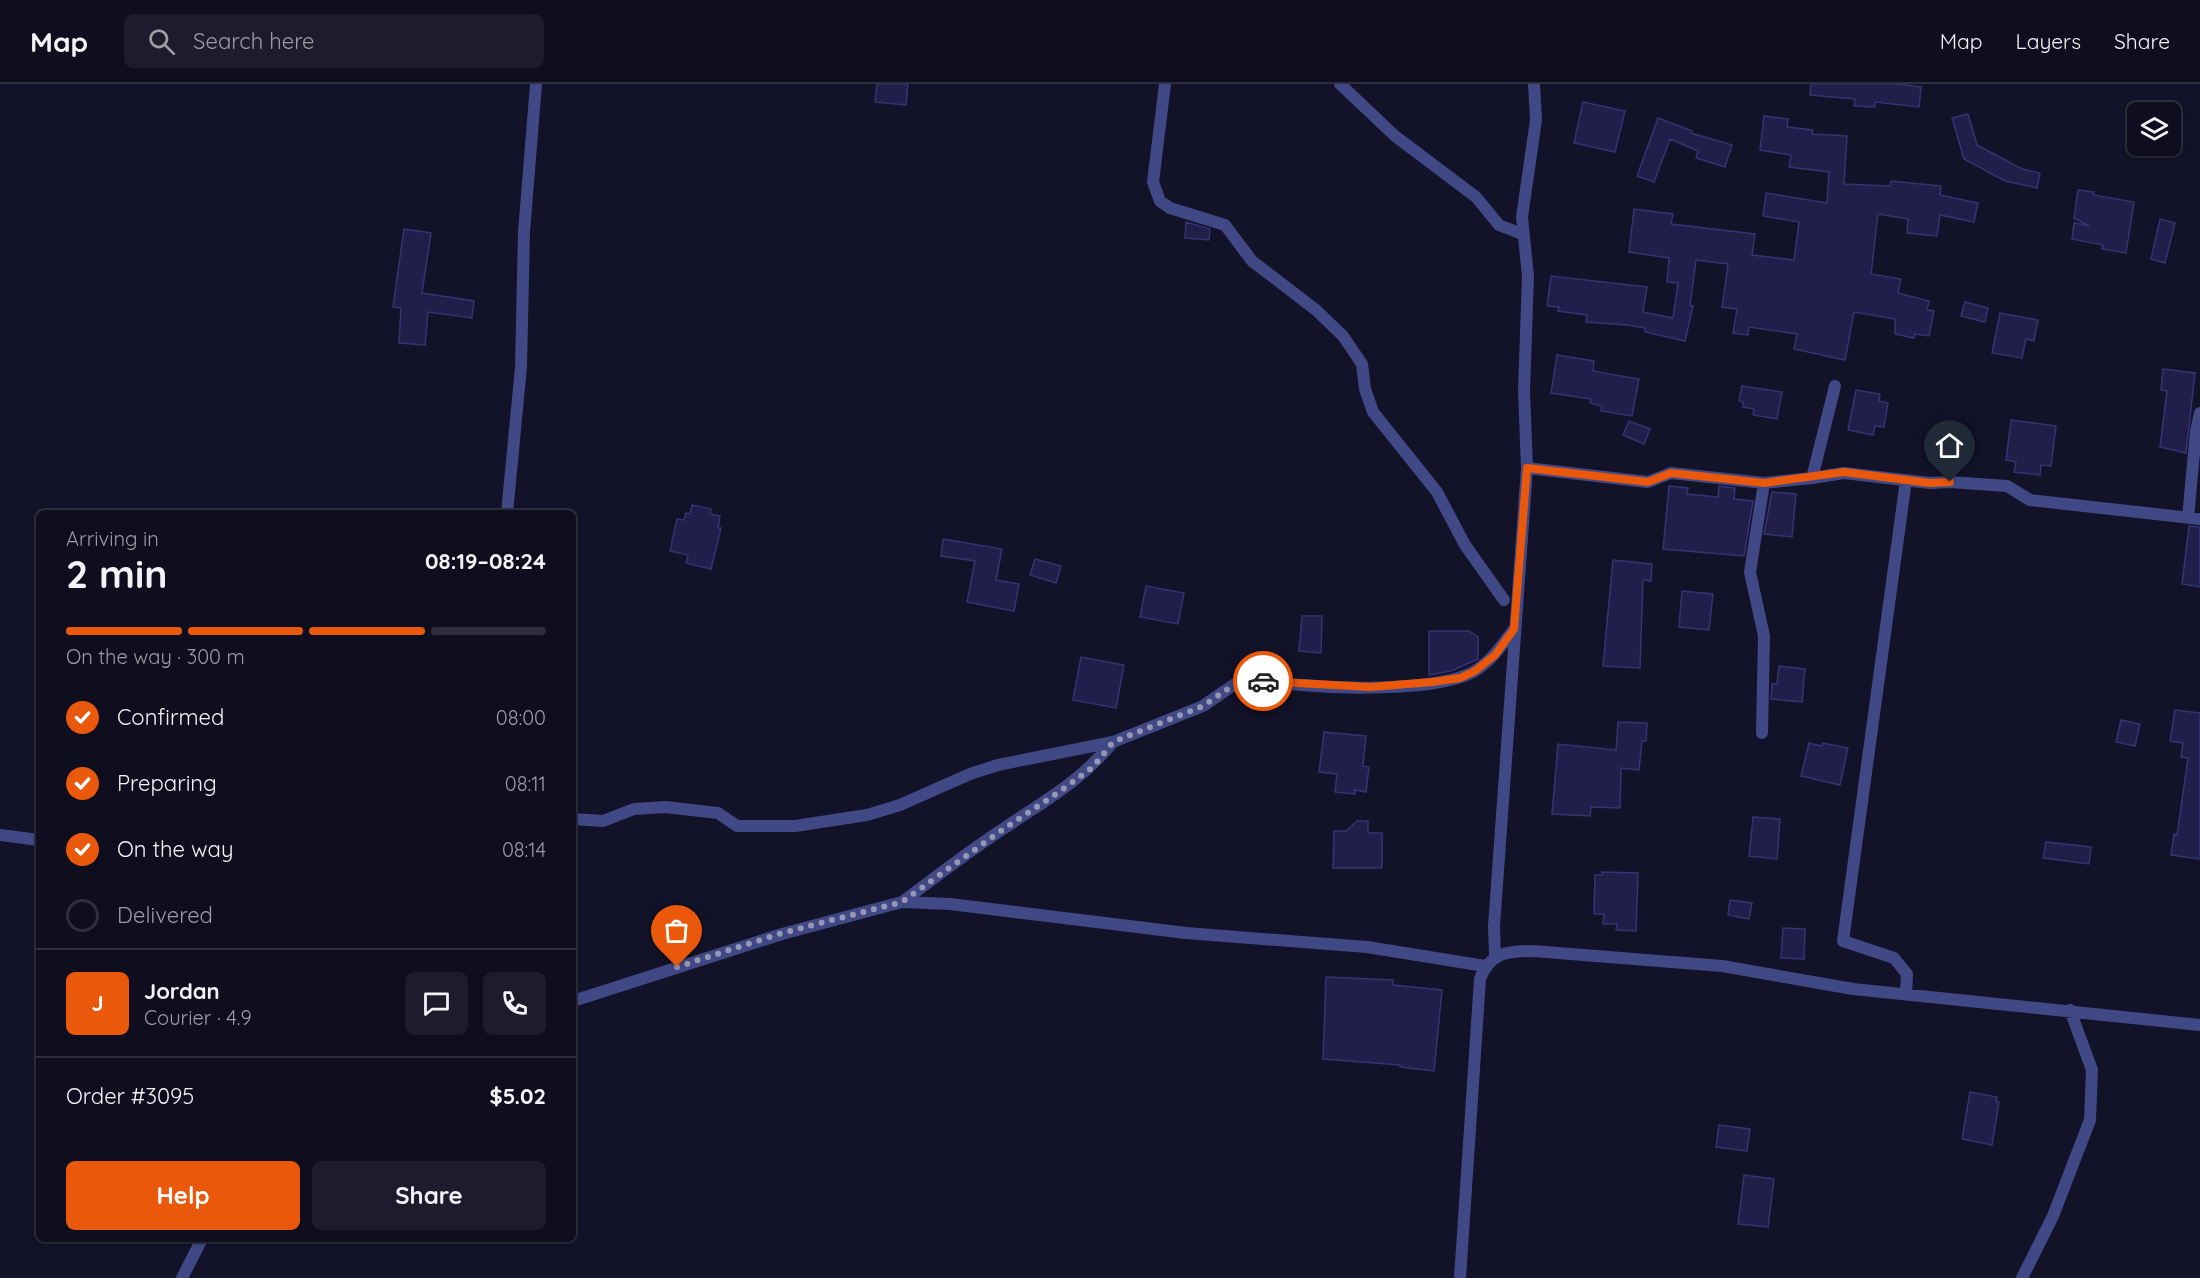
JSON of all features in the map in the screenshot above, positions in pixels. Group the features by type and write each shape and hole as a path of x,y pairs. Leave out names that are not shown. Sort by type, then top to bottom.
{"street":[{"path":"507,510 521,367 524,232 537,84"},
{"path":"1165,84 1153,182 1160,201 1170,208 1225,225 1252,261 1316,310 1343,336 1362,364 1365,389 1372,412 1437,492 1470,554 1504,600"},
{"path":"1340,84 1395,136 1476,197 1499,225 1522,234"},
{"path":"1495,956 1494,926 1527,468 1524,391 1528,286 1522,217 1536,120 1534,84"},
{"path":"1812,478 1835,386"},
{"path":"1527,468 1648,482 1671,473 1764,483 1844,472 1906,480 2007,486 2030,500 2194,518 2196,431 2200,413"},
{"path":"1906,480 1843,941 1894,958 1907,974 1906,994"},
{"path":"1762,733 1764,636 1750,572 1764,483"},
{"path":"576,819 603,821 634,809 665,807 718,813 736,826 795,826 841,820 900,805 970,774 998,765 1113,742 1203,706 1245,677 1295,684 1370,687 1460,678 1475,671 1495,655 1514,629"},
{"path":"902,902 1068,786 1093,767 1113,742"},
{"path":"0,835 36,840"},
{"path":"576,1000 782,933 902,902 950,904 1186,933 1367,947 1485,966"},
{"path":"1460,1278 1480,979 1485,966 1495,956 1510,951 1533,951 1722,966 1853,989 2200,1025"},
{"path":"2022,1278 2053,1216 2090,1120 2092,1070 2070,1010"},
{"path":"182,1278 200,1242"}],"building":[{"path":"877,84 908,84 906,105 875,102"},
{"path":"1811,84 1899,84 1921,87 1919,107 1875,102 1875,107 1854,106 1855,99 1810,95"},
{"path":"1583,102 1625,111 1615,152 1574,143"},
{"path":"1968,114 1977,145 2022,169 2040,173 2037,188 2005,181 1964,159 1952,118"},
{"path":"1764,116 1788,119 1787,127 1813,130 1812,134 1847,136 1844,184 1890,186 1891,181 1941,186 1940,195 1978,203 1974,222 1940,215 1937,236 1907,233 1908,219 1878,214 1871,274 1901,279 1898,293 1929,301 1927,310 1934,311 1929,336 1915,334 1914,338 1895,334 1895,319 1854,312 1845,360 1794,349 1797,334 1749,327 1748,335 1733,333 1737,309 1722,307 1728,264 1696,260 1690,306 1693,306 1685,341 1645,332 1645,328 1586,322 1587,315 1558,311 1559,307 1547,306 1551,276 1647,287 1643,312 1673,318 1678,283 1667,282 1669,258 1629,252 1634,209 1673,214 1671,224 1755,234 1752,255 1794,260 1799,222 1763,216 1766,193 1827,203 1829,172 1789,167 1791,155 1760,150"},
{"path":"1658,118 1692,131 1691,133 1732,145 1725,167 1696,158 1698,151 1670,139 1654,182 1637,176"},
{"path":"2078,190 2134,202 2126,253 2102,249 2103,245 2072,239 2074,223 2089,226 2074,218"},
{"path":"2160,219 2175,223 2165,263 2151,259"},
{"path":"1186,222 1210,229 1209,240 1185,238"},
{"path":"404,229 431,233 422,293 474,301 472,318 428,312 425,345 399,343 401,308 393,307"},
{"path":"1965,302 1988,308 1985,322 1961,316"},
{"path":"2000,313 2038,320 2034,341 2026,339 2022,358 1992,353"},
{"path":"1557,355 1594,361 1593,371 1639,379 1632,416 1601,411 1602,406 1590,403 1591,399 1551,393"},
{"path":"2163,369 2195,373 2186,453 2160,447 2167,391 2161,390"},
{"path":"1742,386 1782,392 1777,419 1753,415 1754,409 1743,407 1743,402 1739,401"},
{"path":"1856,390 1880,394 1879,401 1888,403 1884,427 1875,426 1873,435 1848,430"},
{"path":"2011,420 2056,426 2051,466 2041,465 2040,475 2014,472 2016,462 2006,460"},
{"path":"1629,421 1650,429 1644,444 1623,435"},
{"path":"1669,486 1688,488 1687,494 1718,497 1719,486 1735,488 1734,499 1753,501 1744,556 1663,549"},
{"path":"1772,492 1796,494 1792,537 1764,534"},
{"path":"692,505 711,509 710,514 720,516 718,528 721,528 711,569 686,563 688,555 670,551 677,519 684,520 686,513 690,514"},
{"path":"2189,526 2200,527 2200,587 2182,584"},
{"path":"943,539 1002,549 996,580 1019,584 1014,611 967,602 975,561 941,556"},
{"path":"1035,559 1061,566 1056,583 1030,575"},
{"path":"1613,560 1652,564 1651,581 1643,580 1640,668 1603,666"},
{"path":"1146,586 1184,593 1178,624 1140,617"},
{"path":"1682,591 1713,594 1709,630 1679,627"},
{"path":"1302,616 1322,616 1321,653 1299,651"},
{"path":"1429,631 1469,631 1478,637 1478,659 1451,671 1429,675"},
{"path":"1081,657 1124,665 1116,708 1073,700"},
{"path":"1779,666 1805,669 1802,702 1771,699 1772,684 1777,684"},
{"path":"2175,710 2200,713 2200,859 2171,855 2174,834 2177,835 2188,758 2181,757 2183,743 2170,741"},
{"path":"2121,720 2140,724 2135,746 2116,742"},
{"path":"1618,722 1647,723 1646,741 1642,741 1639,770 1621,768 1620,808 1591,807 1590,816 1552,814 1558,744 1616,750"},
{"path":"1324,732 1366,736 1363,766 1369,767 1366,792 1355,790 1355,794 1335,792 1337,774 1319,772"},
{"path":"1809,743 1848,748 1840,785 1801,776"},
{"path":"1753,817 1780,819 1777,859 1749,856"},
{"path":"1357,821 1368,821 1368,833 1382,833 1382,868 1333,868 1334,831 1346,831"},
{"path":"2046,842 2091,847 2089,864 2043,858"},
{"path":"1602,872 1638,873 1636,931 1616,930 1617,924 1603,924 1604,914 1594,914 1595,875 1602,875"},
{"path":"1730,900 1752,903 1749,919 1728,915"},
{"path":"1783,928 1805,929 1804,959 1781,958"},
{"path":"1326,977 1393,980 1393,985 1442,990 1434,1071 1400,1067 1400,1065 1323,1059"},
{"path":"1970,1092 1997,1097 1996,1102 1999,1102 1992,1145 1962,1139"},
{"path":"1719,1125 1750,1129 1747,1151 1716,1147"},
{"path":"1744,1175 1774,1179 1768,1227 1738,1224"}],"way so far":[{"path":"677,967 782,933 902,902 1093,767 1113,742 1203,706 1245,677 1263,681"}],"route":[{"path":"1263,681 1370,687 1432,682 1460,678 1475,671 1495,655 1514,629 1527,468 1648,482 1671,473 1764,483 1792,481 1844,472 1930,483 1950,482"}]}
